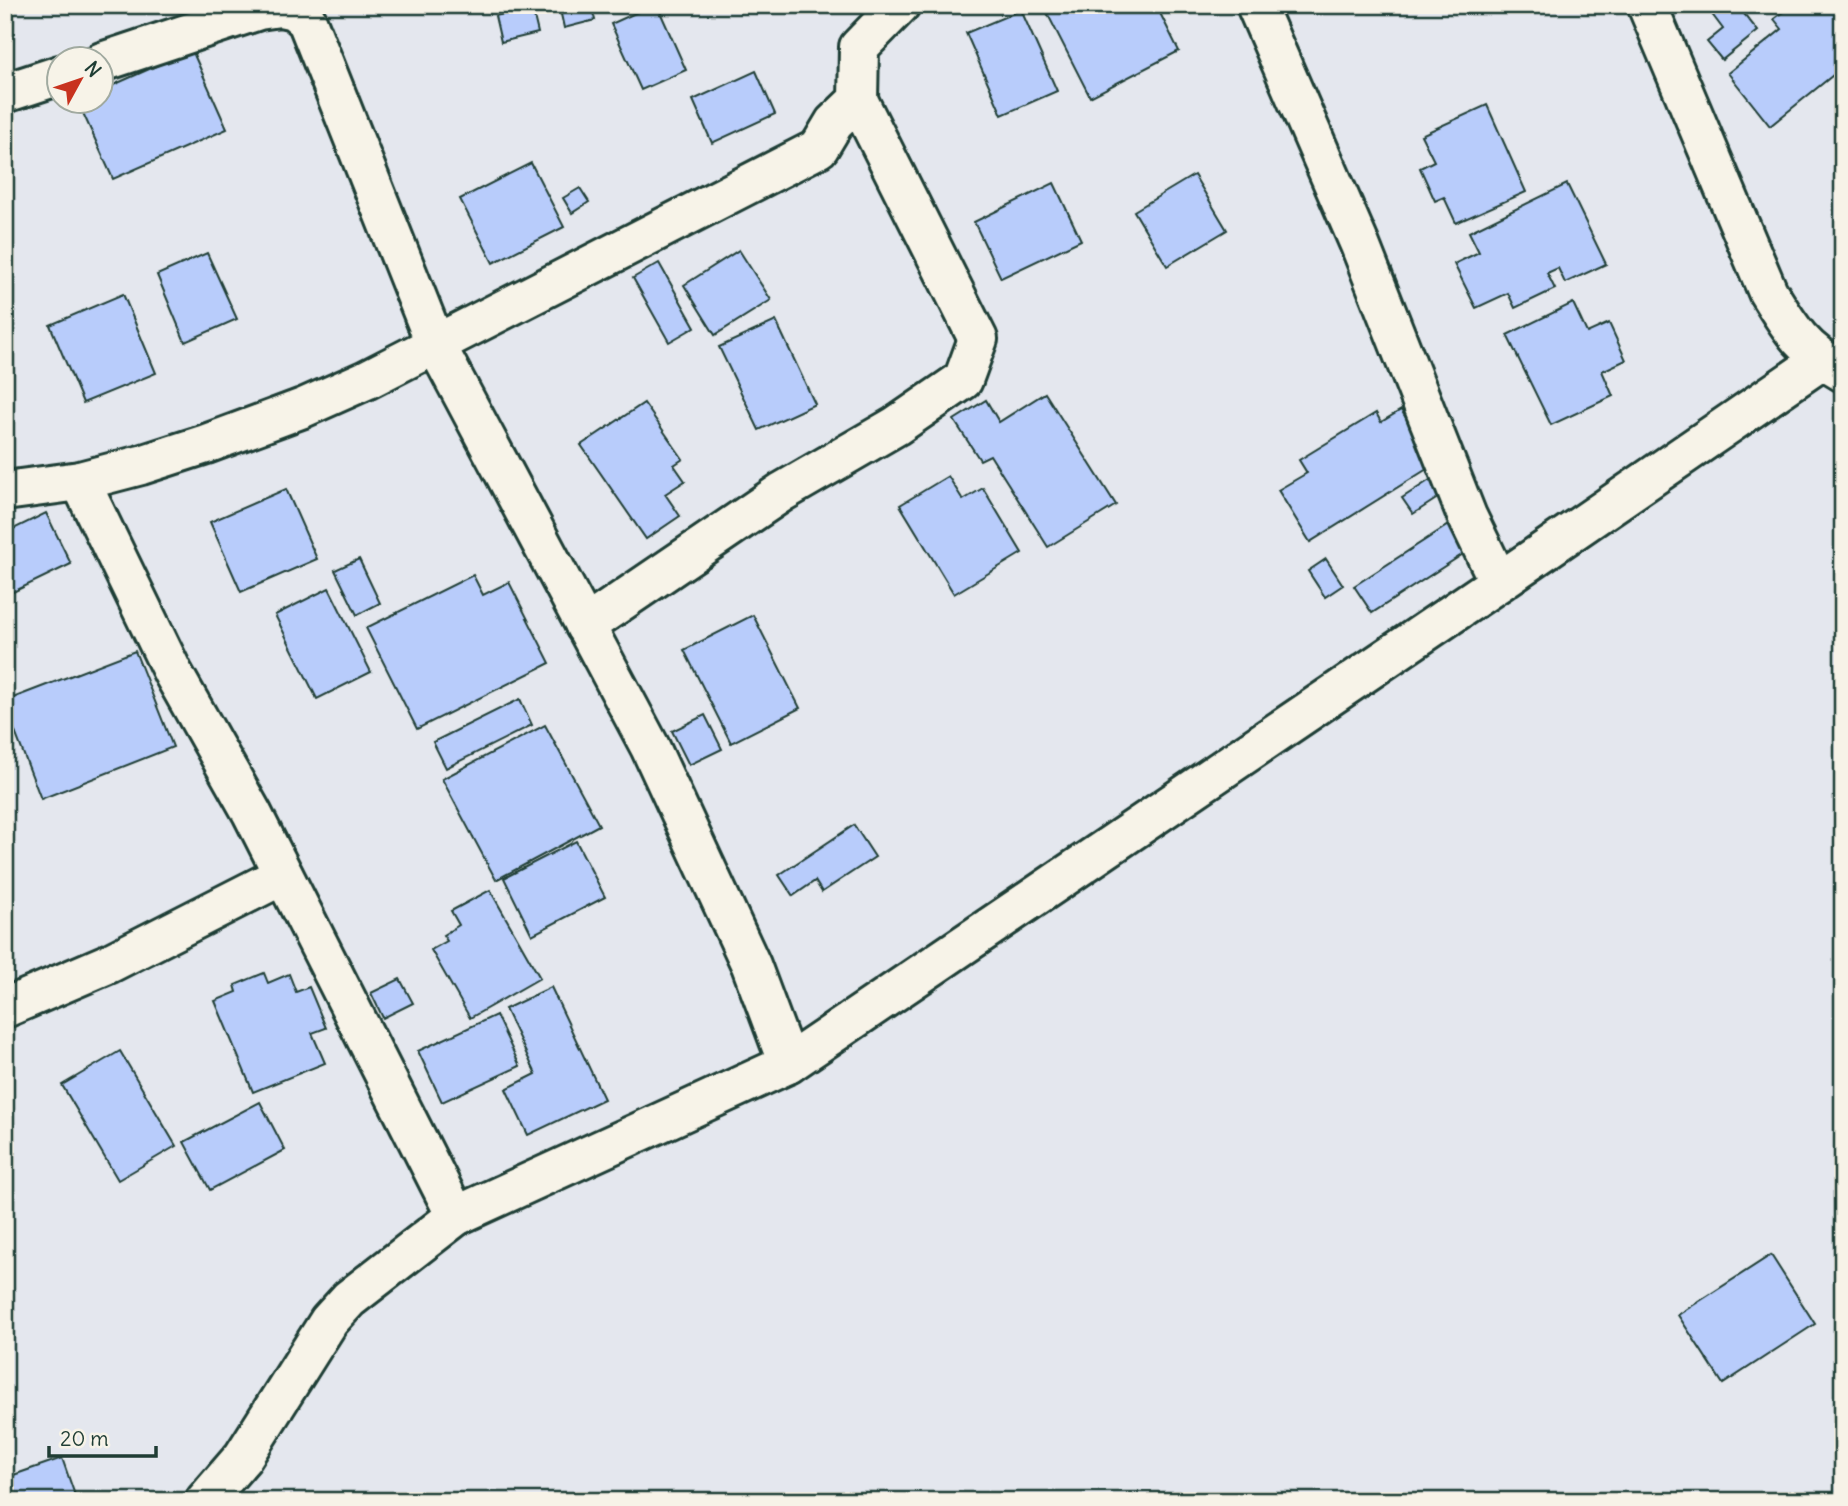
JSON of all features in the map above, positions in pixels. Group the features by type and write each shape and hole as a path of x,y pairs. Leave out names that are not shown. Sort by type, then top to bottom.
{"street":[{"path":"585,626 782,492 896,426 963,380 978,339 858,100 859,47 900,5"},
{"path":"1256,5 1360,245 1467,516 1499,582"},
{"path":"205,1501 243,1457 342,1306 456,1216 788,1064 1499,582 1833,366 1790,329 1768,292 1647,5"},
{"path":"116,57 259,10 280,7 294,10 307,22 435,343 650,747 751,965 788,1064"},
{"path":"5,93 46,80"},
{"path":"5,491 80,481 141,465 303,408 366,380 819,148 834,123 858,100"},
{"path":"80,481 173,673 252,813 456,1216"},
{"path":"5,1008 110,963 283,875"}],"building":[{"path":"559,5 591,5 595,20 564,28"},
{"path":"657,5 686,70 641,90 611,24"},
{"path":"1052,5 1156,5 1179,51 1090,97 1045,9"},
{"path":"1705,5 1737,5 1758,31 1722,60 1707,42 1723,29"},
{"path":"1792,5 1843,5 1843,67 1770,126 1728,73 1782,29 1774,19"},
{"path":"532,8 538,33 501,42 495,16"},
{"path":"1021,10 1057,91 1002,115 966,33"},
{"path":"192,50 227,129 113,179 84,116 116,116 116,84"},
{"path":"756,71 775,114 712,143 693,100"},
{"path":"1487,105 1526,192 1456,223 1444,197 1435,201 1420,168 1434,161 1421,135"},
{"path":"531,163 564,227 493,263 460,199"},
{"path":"1194,175 1227,230 1167,266 1134,211"},
{"path":"1054,183 1081,240 1001,278 974,222"},
{"path":"1567,184 1606,264 1565,283 1558,268 1547,273 1555,289 1515,308 1508,293 1476,308 1454,264 1479,252 1469,232"},
{"path":"580,188 589,202 572,213 563,198"},
{"path":"739,250 771,300 715,335 684,285"},
{"path":"207,253 237,319 185,342 157,275"},
{"path":"659,263 695,327 669,342 633,278"},
{"path":"123,294 156,373 83,403 50,325"},
{"path":"1573,303 1587,333 1609,323 1626,360 1602,371 1613,396 1551,425 1507,335"},
{"path":"776,321 815,404 759,430 719,347"},
{"path":"1045,393 1116,505 1048,547 990,455 980,460 954,420 986,400 999,422"},
{"path":"644,403 683,459 674,465 685,481 665,494 680,516 646,539 581,445"},
{"path":"1401,410 1435,464 1310,542 1278,490 1307,473 1299,460 1376,413 1381,422"},
{"path":"948,476 963,500 983,488 1022,553 954,594 900,505"},
{"path":"1436,476 1447,492 1413,514 1402,498"},
{"path":"286,489 317,559 241,592 210,522"},
{"path":"46,513 71,564 9,594 5,587 5,533"},
{"path":"1456,520 1474,547 1372,613 1354,586"},
{"path":"359,559 380,603 357,615 335,570"},
{"path":"1326,559 1343,585 1325,597 1308,571"},
{"path":"473,575 483,595 509,582 550,663 417,729 366,628"},
{"path":"329,588 371,672 317,699 275,615"},
{"path":"753,615 800,708 731,743 684,650"},
{"path":"135,651 173,747 41,799 5,701"},
{"path":"520,699 532,725 446,768 433,742"},
{"path":"705,715 722,749 689,765 672,731"},
{"path":"545,725 599,825 496,880 442,779"},
{"path":"854,825 875,857 822,892 815,881 793,896 779,875"},
{"path":"576,841 605,897 532,935 504,878"},
{"path":"490,890 540,978 470,1018 431,950 447,941 443,935 459,925 451,911"},
{"path":"264,973 268,983 289,974 296,992 309,987 326,1028 312,1033 325,1063 253,1092 215,1001 237,992 235,985"},
{"path":"400,979 413,1003 383,1018 371,993"},
{"path":"551,987 604,1099 528,1135 506,1089 536,1074 505,1009"},
{"path":"496,1015 520,1066 442,1102 418,1051"},
{"path":"120,1051 176,1146 118,1180 62,1085"},
{"path":"260,1102 285,1150 210,1190 184,1142"},
{"path":"1771,1255 1815,1324 1723,1384 1678,1315"},
{"path":"62,1458 77,1501 12,1501 5,1478"}]}
